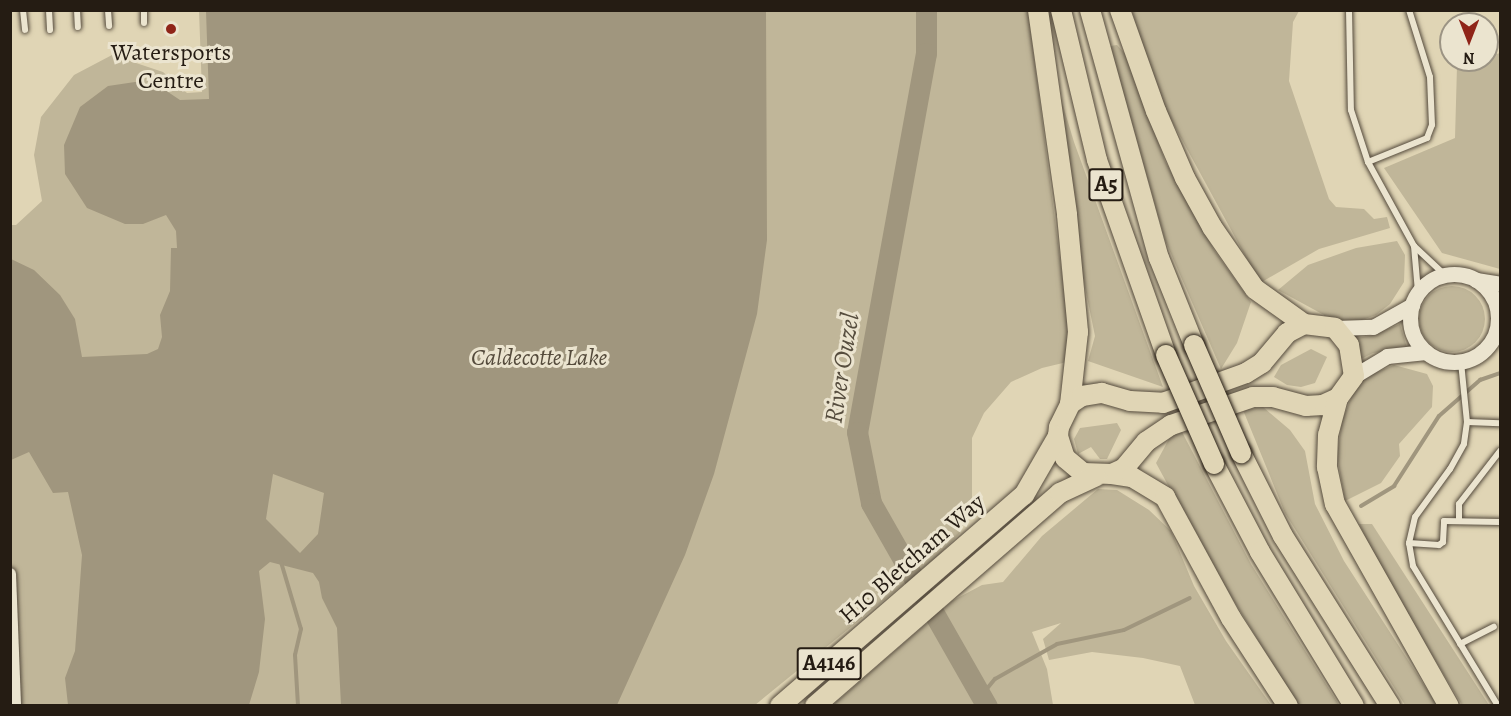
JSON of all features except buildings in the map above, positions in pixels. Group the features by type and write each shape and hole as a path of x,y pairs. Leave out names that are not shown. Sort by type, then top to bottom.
{"highway":[{"name":"H10 Bletcham Way","path":"780,705 945,566 1024,495 1058,436 1070,404 1078,358 1067,214 1038,10"},
{"name":"A5","path":"1061,10 1098,160 1166,356 1214,464 1265,561 1354,705"},
{"name":"A5","path":"1090,10 1159,258 1194,345 1241,453 1283,536 1390,705"},
{"path":"1120,10 1130,44 1185,178 1238,269 1255,289 1278,308 1304,324 1335,328 1349,345 1354,376 1338,398 1328,435 1327,467 1335,504 1449,705"},
{"path":"1070,404 1092,393 1163,404 1246,373 1262,363 1287,333 1304,324"},
{"name":"H10 Bletcham Way","path":"815,705 1060,493 1104,475 1123,470 1146,442 1171,425 1242,400 1273,397 1306,406 1323,405 1338,398"},
{"path":"1058,436 1073,467 1140,481 1164,497 1231,618 1288,705"}],"street":[{"path":"1335,328 1373,327 1415,299 1445,275 1500,284"},
{"path":"1415,299 1412,331 1426,352 1442,361 1461,362 1487,347 1500,319 1493,296 1476,280"},
{"path":"1354,376 1388,356 1426,352"},
{"path":"10,574 15,705"}],"lane":[{"path":"23,10 25,30"},
{"path":"49,10 50,30"},
{"path":"77,10 78,27"},
{"path":"108,10 109,27"},
{"path":"144,10 144,23"},
{"path":"1349,10 1352,110 1368,162 1414,246 1445,275"},
{"path":"1368,162 1427,138 1432,125 1430,77 1409,10"},
{"path":"1414,246 1415,299"},
{"path":"1461,362 1467,422 1464,444 1415,517 1409,543 1413,566 1498,705"},
{"path":"1467,422 1500,423"},
{"path":"1460,521 1459,504 1500,451"},
{"path":"1409,543 1439,544 1443,542 1444,521 1500,522"},
{"path":"1460,644 1494,627"}],"green space":[{"name":"Caldecotte Lake","path":"199,11 1028,11 1067,313 1067,362 1042,368 1011,382 984,413 972,438 972,501 960,533 937,557 755,705 11,706 11,225 16,225 42,201 34,155 41,117 74,75 112,55 163,72 187,93 202,92"},
{"path":"1132,11 1299,11 1293,22 1289,81 1329,199 1336,207 1364,209 1374,219 1387,217 1390,228 1319,249 1260,283 1156,92"},
{"path":"1117,45 1127,56 1165,161 1214,250 1251,302 1237,343 1221,369 1165,240 1110,46"},
{"path":"1499,53 1500,269 1442,253 1384,168 1455,138 1457,72 1499,72"},
{"path":"1055,79 1074,142 1163,387 1088,361 1095,336 1077,248"},
{"path":"1397,241 1405,255 1404,282 1390,304 1376,315 1359,321 1323,320 1324,315 1278,290 1308,265 1356,248"},
{"path":"1452,286 1465,288 1475,296 1483,306 1485,319 1483,332 1475,342 1465,350 1452,352 1439,350 1429,342 1421,332 1419,319 1421,306 1429,296 1439,288"},
{"path":"1400,324 1407,348 1373,353 1357,361 1348,339 1370,336"},
{"path":"1311,349 1327,357 1315,383 1301,387 1287,385 1274,377 1281,365"},
{"path":"1394,365 1427,374 1433,386 1432,407 1399,444 1400,456 1381,483 1345,501 1337,456 1342,421 1358,380"},
{"path":"1263,407 1290,430 1305,451 1315,504 1344,561 1437,705 1405,705 1285,513 1243,410"},
{"path":"1117,423 1121,430 1107,459 1100,459 1091,447 1078,454 1074,439 1080,428"},
{"path":"1181,430 1251,564 1339,705 1298,705 1208,559 1156,463 1170,437"},
{"path":"1098,489 1117,490 1149,510 1171,531 1194,586 1226,641 1271,705 1195,705 1180,666 1143,658 1092,652 1049,660 1043,639 1061,623 1032,632 1047,669 1053,705 833,705 952,601 982,585 1003,582 1042,536"},
{"path":"1359,524 1372,524 1489,705 1462,705 1382,571"}],"shaded area":[{"name":"Caldecotte Lake","path":"206,11 766,11 767,240 757,314 714,474 685,555 617,705 341,705 337,628 322,598 319,582 313,573 270,562 259,571 265,619 259,672 249,705 68,705 65,678 75,651 82,555 68,492 53,493 29,452 11,460 11,259 34,270 60,295 75,319 82,357 147,354 158,349 162,337 160,315 170,291 171,248 177,248 176,231 166,215 143,224 125,224 87,208 65,174 64,145 80,107 108,86 135,82 159,86 180,100 209,99","holes":["273,474 324,493 318,534 300,553 266,519"]}],"waterway":[{"name":"River Ouzel","path":"926,10 926,53 857,432 871,503 987,706"},
{"path":"1361,506 1394,486 1439,416 1480,380 1500,373"},
{"path":"281,562 301,629 295,655 298,706"},
{"path":"981,696 995,679 1057,644 1124,630 1190,598"}],"place":[{"name":"Watersports Centre","path":"171,29"}]}
